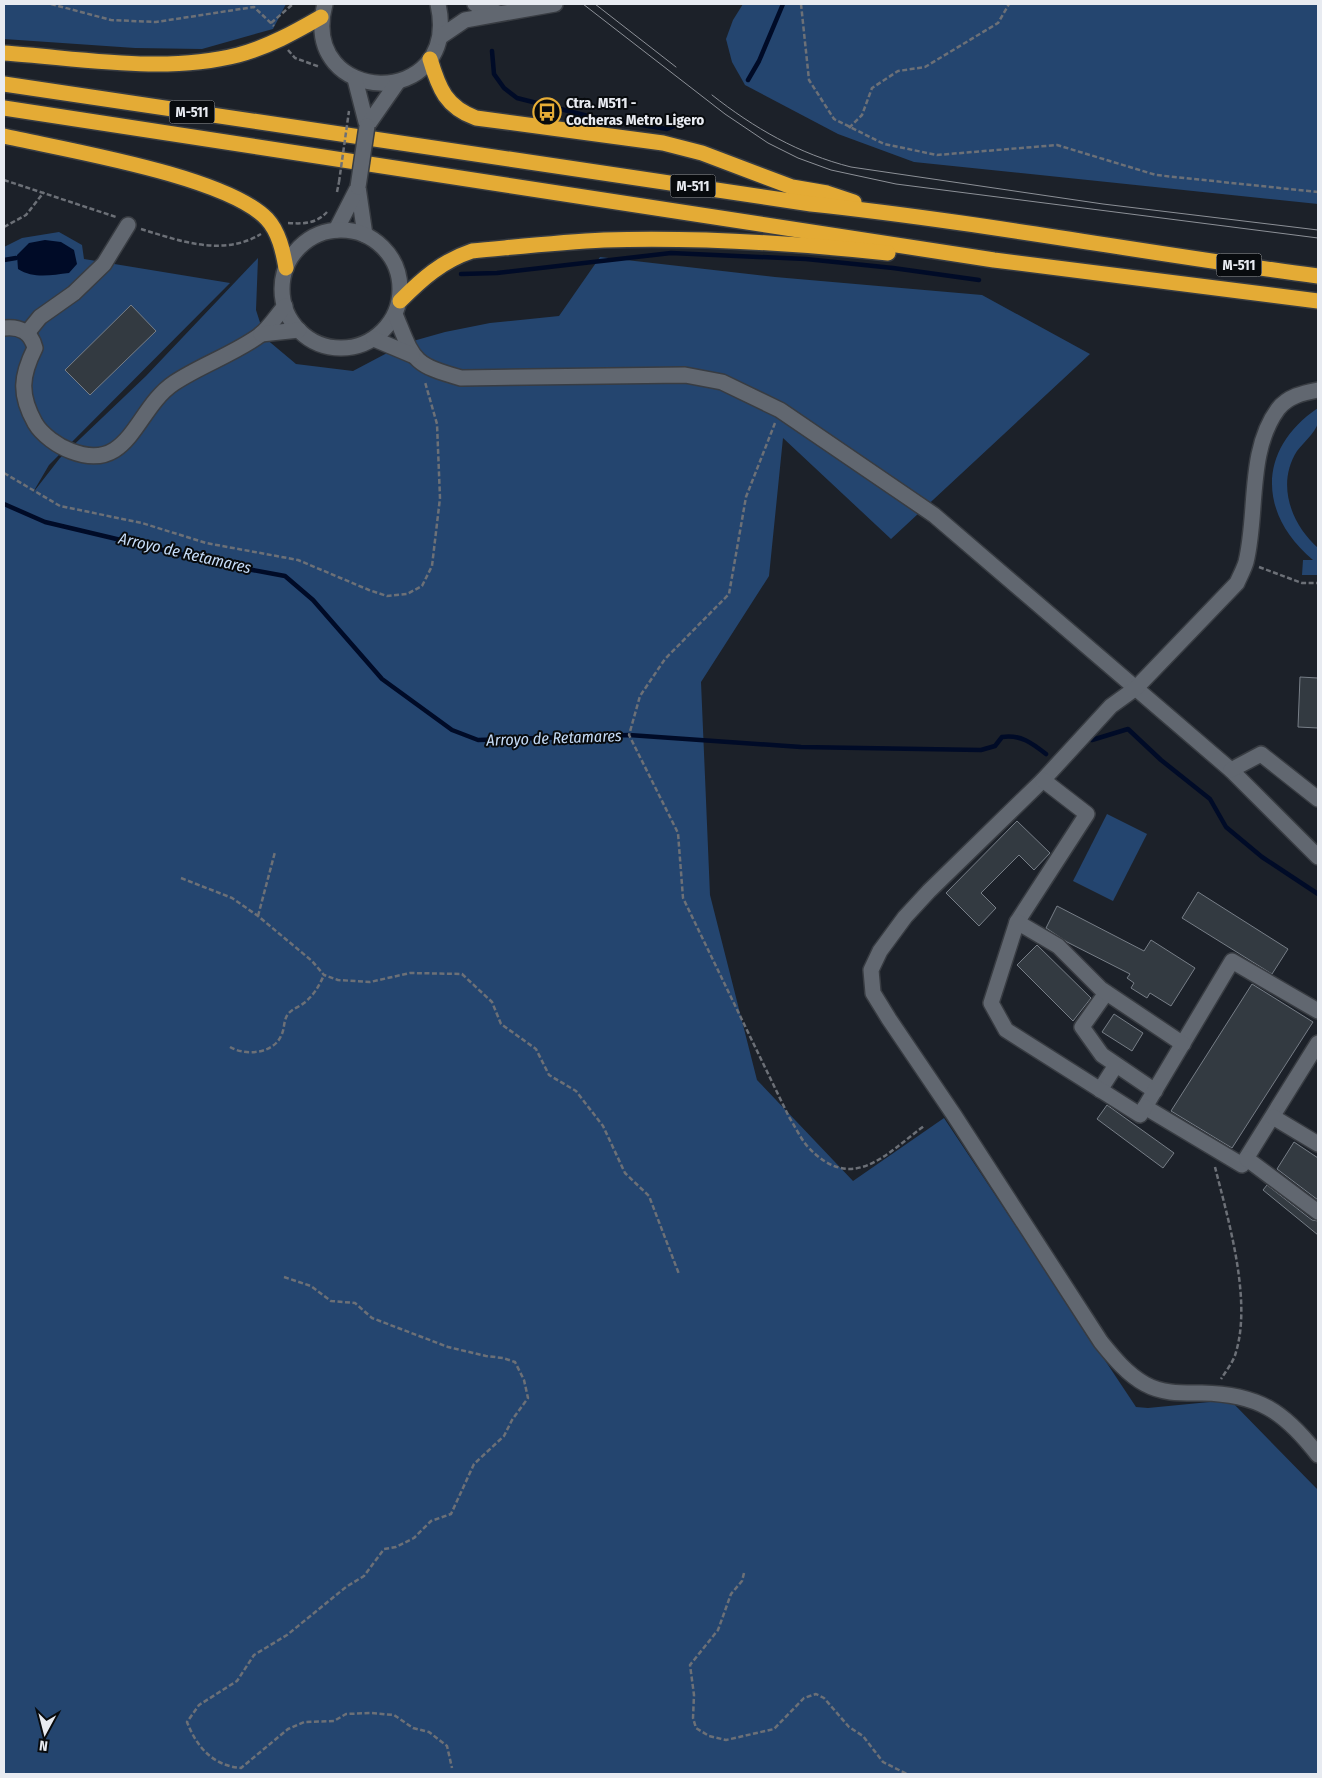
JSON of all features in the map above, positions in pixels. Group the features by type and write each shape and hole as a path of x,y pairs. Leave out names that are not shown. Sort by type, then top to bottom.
{"highway":[{"path":"4,53 167,65 239,55 283,38 323,11"},
{"path":"430,59 447,100 455,109 476,118 663,143 702,154 792,187 827,193 884,212"},
{"name":"M-511","path":"4,84 802,203 884,212 1318,276"},
{"name":"M-511","path":"4,108 994,260 1318,301"},
{"path":"4,136 145,168 196,183 249,205 267,219 273,227 280,242 286,268"},
{"path":"397,307 426,274 452,259 472,251 571,242 731,240 994,260"}],"street":[{"path":"323,11 322,36 328,53 339,68 355,79 368,83 396,82 415,73 430,59 440,36 441,22 438,4"},
{"path":"475,4 498,13"},
{"path":"440,36 465,20 555,4"},
{"path":"355,79 367,126 358,187 365,235"},
{"path":"367,126 396,82"},
{"path":"336,230 358,187"},
{"path":"28,333 40,317 74,293 104,264 128,225"},
{"path":"336,230 365,235 386,251 394,262 401,287 397,307 389,324 374,338 362,345 335,348 322,345 299,330 285,306 282,287 286,268 294,254 306,242 320,234 336,230"},
{"path":"4,328 21,328 28,333 35,348 25,368 22,389 36,425 50,439 65,448 87,457 108,454 126,442 150,408 172,384 261,334 285,306"},
{"path":"397,307 415,358"},
{"path":"261,334 299,330"},
{"path":"374,338 415,358 433,370 461,378 685,375 722,382 780,410 934,515 1231,770 1318,857"},
{"path":"1318,390 1297,394 1279,408 1266,430 1260,458 1246,562 1237,583 1136,688 1111,706 1043,780 905,917 880,951 871,970 873,993 1101,1342 1122,1366 1146,1384 1168,1393 1213,1393 1246,1397 1276,1411 1305,1437 1318,1455"},
{"path":"1231,770 1261,754 1318,800"},
{"path":"1043,780 1087,814 1016,922 990,1003 1006,1030 1140,1116 1232,961 1318,1011"},
{"path":"1318,849 1318,857"},
{"path":"1016,922 1058,946 1106,993 1183,1044"},
{"path":"1106,993 1082,1027 1102,1055 1155,1091"},
{"path":"1145,1108 1242,1166 1273,1117 1312,1068 1318,1043"},
{"path":"1100,1090 1116,1065"},
{"path":"1273,1117 1318,1144"},
{"path":"1246,1159 1318,1212"}],"path":[{"path":"51,4 111,20 156,22 254,7 283,38 291,56 324,69"},
{"path":"271,23 292,4"},
{"path":"801,4 809,80 834,119 848,128 884,144 937,155 1057,145 1156,174 1318,192"},
{"path":"848,128 862,115 872,88 898,71 925,68 998,23 1009,4"},
{"path":"336,199 350,102"},
{"path":"4,180 112,214 128,225 180,241 224,247 247,243 285,222 302,224 315,221 329,210"},
{"path":"4,227 26,215 44,192"},
{"path":"4,473 60,506 142,523 206,543 298,560 387,596 407,594 422,586 432,566 440,498 437,424 415,358"},
{"path":"780,410 746,497 729,594 665,659 640,696 628,735 678,833 683,898 789,1117 807,1146 826,1162 845,1169 859,1170 876,1162 924,1126"},
{"path":"1246,562 1302,584 1318,583"},
{"path":"258,916 275,852"},
{"path":"181,878 232,898 258,916 312,961 324,975 338,980 370,982 410,974 462,974 492,1002 501,1024 536,1049 549,1074 576,1091 603,1126 625,1173 649,1196 679,1274"},
{"path":"230,1047 239,1052 247,1053 262,1050 275,1044 282,1035 289,1013 315,994 324,975"},
{"path":"1210,1146 1236,1251 1241,1321 1236,1353 1213,1393"},
{"path":"284,1277 311,1286 331,1301 355,1303 372,1318 448,1347 515,1362 524,1380 528,1398 512,1420 504,1436 474,1464 451,1514 431,1521 414,1538 396,1547 384,1549 364,1576 346,1587 287,1635 254,1655 237,1681 199,1705 187,1722 192,1735 210,1758 227,1767 242,1768 288,1729 304,1722 334,1721 346,1714 371,1713 394,1715 413,1728 429,1732 447,1746 452,1768"},
{"path":"744,1573 732,1594 718,1630 690,1665 694,1695 692,1718 696,1728 709,1736 726,1740 774,1729 804,1698 816,1694 824,1698 849,1727 863,1736 882,1762 907,1774"}],"shaded area":[{"path":"4,4 286,4 273,29 202,49 135,48 4,39"},
{"path":"743,4 1318,4 1318,204 914,162 838,134 745,85 732,62 726,39 733,20"},
{"path":"59,232 82,245 84,259 230,283 49,465 32,494 60,458 146,376 258,258 256,310 265,338 296,364 353,371 406,343 445,332 490,323 559,316 600,257 775,277 982,295 1090,354 891,539 783,438 769,576 701,682 710,895 757,1080 853,1181 944,1118 1136,1407 1148,1408 1230,1400 1318,1490 1318,1774 4,1774 4,247 22,238"},
{"path":"45,240 61,242 74,250 77,264 69,273 36,275 18,269 17,255 29,243"},
{"path":"1318,408 1319,420 1316,427 1297,451 1288,477 1287,490 1294,515 1308,538 1318,548 1318,575 1302,575 1303,560 1313,560 1295,542 1282,523 1274,503 1272,482 1275,462 1284,443 1298,424"},
{"path":"1107,814 1147,834 1113,901 1073,881"}],"building":[{"path":"131,305 156,331 90,395 65,370"},
{"path":"1300,677 1318,678 1318,728 1298,727"},
{"path":"1017,821 1050,853 1034,870 1019,855 981,893 996,908 979,926 946,893"},
{"path":"1198,892 1288,949 1272,974 1182,918"},
{"path":"1057,906 1144,951 1151,940 1195,968 1171,1006 1150,993 1147,998 1131,988 1134,983 1127,978 1130,974 1067,942 1046,928"},
{"path":"1037,945 1091,998 1073,1021 1017,965"},
{"path":"1252,984 1313,1022 1232,1148 1171,1111"},
{"path":"1114,1014 1143,1033 1132,1051 1102,1032"},
{"path":"1107,1105 1174,1153 1163,1168 1097,1119"},
{"path":"1294,1142 1318,1158 1318,1200 1277,1169"},
{"path":"1267,1185 1312,1220 1318,1221 1318,1235 1263,1190"}],"waterway":[{"path":"748,80 759,61 783,4"},
{"path":"492,51 494,74 504,88 517,98 592,117 667,129 682,123"},
{"path":"461,274 497,273 671,253 806,259 893,268 979,280"},
{"path":"4,260 16,258"},
{"name":"Arroyo de Retamares","path":"4,504 45,522 226,565 285,576 313,600 382,679 452,730 478,740 629,735 801,747 981,750 995,746 1002,737 1008,736 1026,740 1046,754"},
{"name":"Arroyo de Retamares","path":"1092,740 1128,729 1161,760 1210,799 1226,827 1262,857 1318,894"}],"tram line":[{"path":"583,4 725,114 768,143 798,158 831,170 896,184 1318,238"},
{"path":"595,4 676,67"},
{"path":"712,95 761,129 795,147 832,162 851,167 1103,204 1318,230"}],"place":[{"name":"Ctra. M511 - Cocheras Metro Ligero","path":"547,112"}]}
